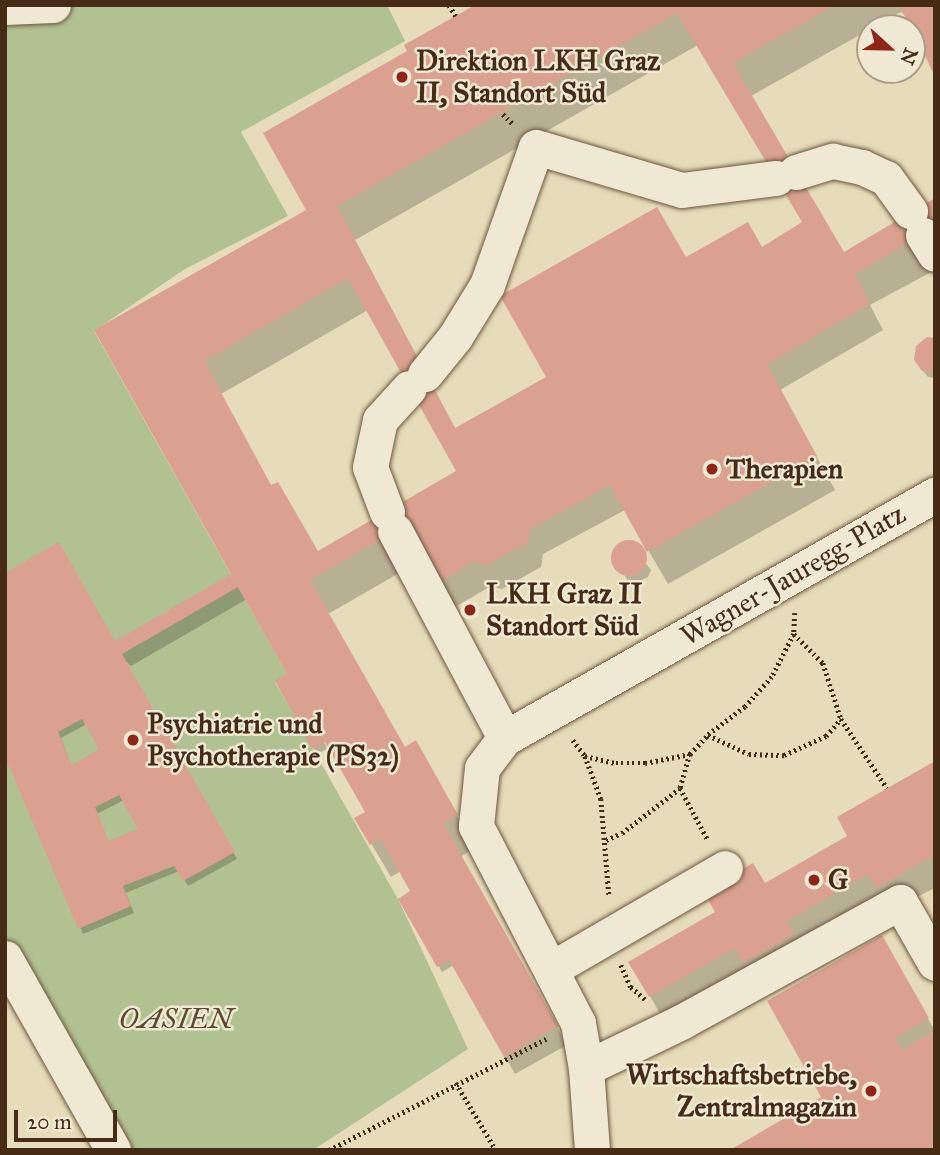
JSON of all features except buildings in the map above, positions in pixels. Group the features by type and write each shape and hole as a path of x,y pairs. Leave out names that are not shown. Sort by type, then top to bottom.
{"lane":[{"path":"5,7 53,5"},
{"path":"505,738 391,522 370,467 380,420 455,337 487,285 536,147 682,190 786,175 834,161 862,167 887,178 923,233"},
{"name":"Wagner-Jauregg-Platz","path":"592,1150 586,1068 578,1023 476,826 482,768 505,738 935,495"},
{"path":"551,969 726,868"},
{"path":"586,1068 900,902 935,963"},
{"path":"5,958 113,1150"}],"path":[{"path":"449,5 456,16"},
{"path":"606,840 680,788 690,754 708,735 745,707 772,677 794,634 793,591 788,578"},
{"path":"794,634 822,663 841,719 887,788"},
{"path":"551,712 585,756 631,763 690,754"},
{"path":"708,735 749,754 784,755 826,736 841,719"},
{"path":"680,788 726,868"},
{"path":"329,1150 578,1023"},
{"path":"456,1083 496,1150"}],"green space":[{"name":"OASIEN","path":"24,5 387,5 405,41 241,132 288,216 185,269 94,331 287,674 275,682 398,899 468,1049 313,1150 133,1150 110,1111 5,984 5,26 29,8"}],"place":[{"name":"Direktion LKH Graz II, Standort Süd","path":"402,77"},
{"name":"Therapien","path":"712,469"},
{"name":"LKH Graz II Standort Süd","path":"470,610"},
{"name":"Psychiatrie und Psychotherapie (PS32)","path":"133,740"},
{"name":"G","path":"814,880"},
{"name":"Wirtschaftsbetriebe, Zentralmagazin","path":"871,1091"}]}
